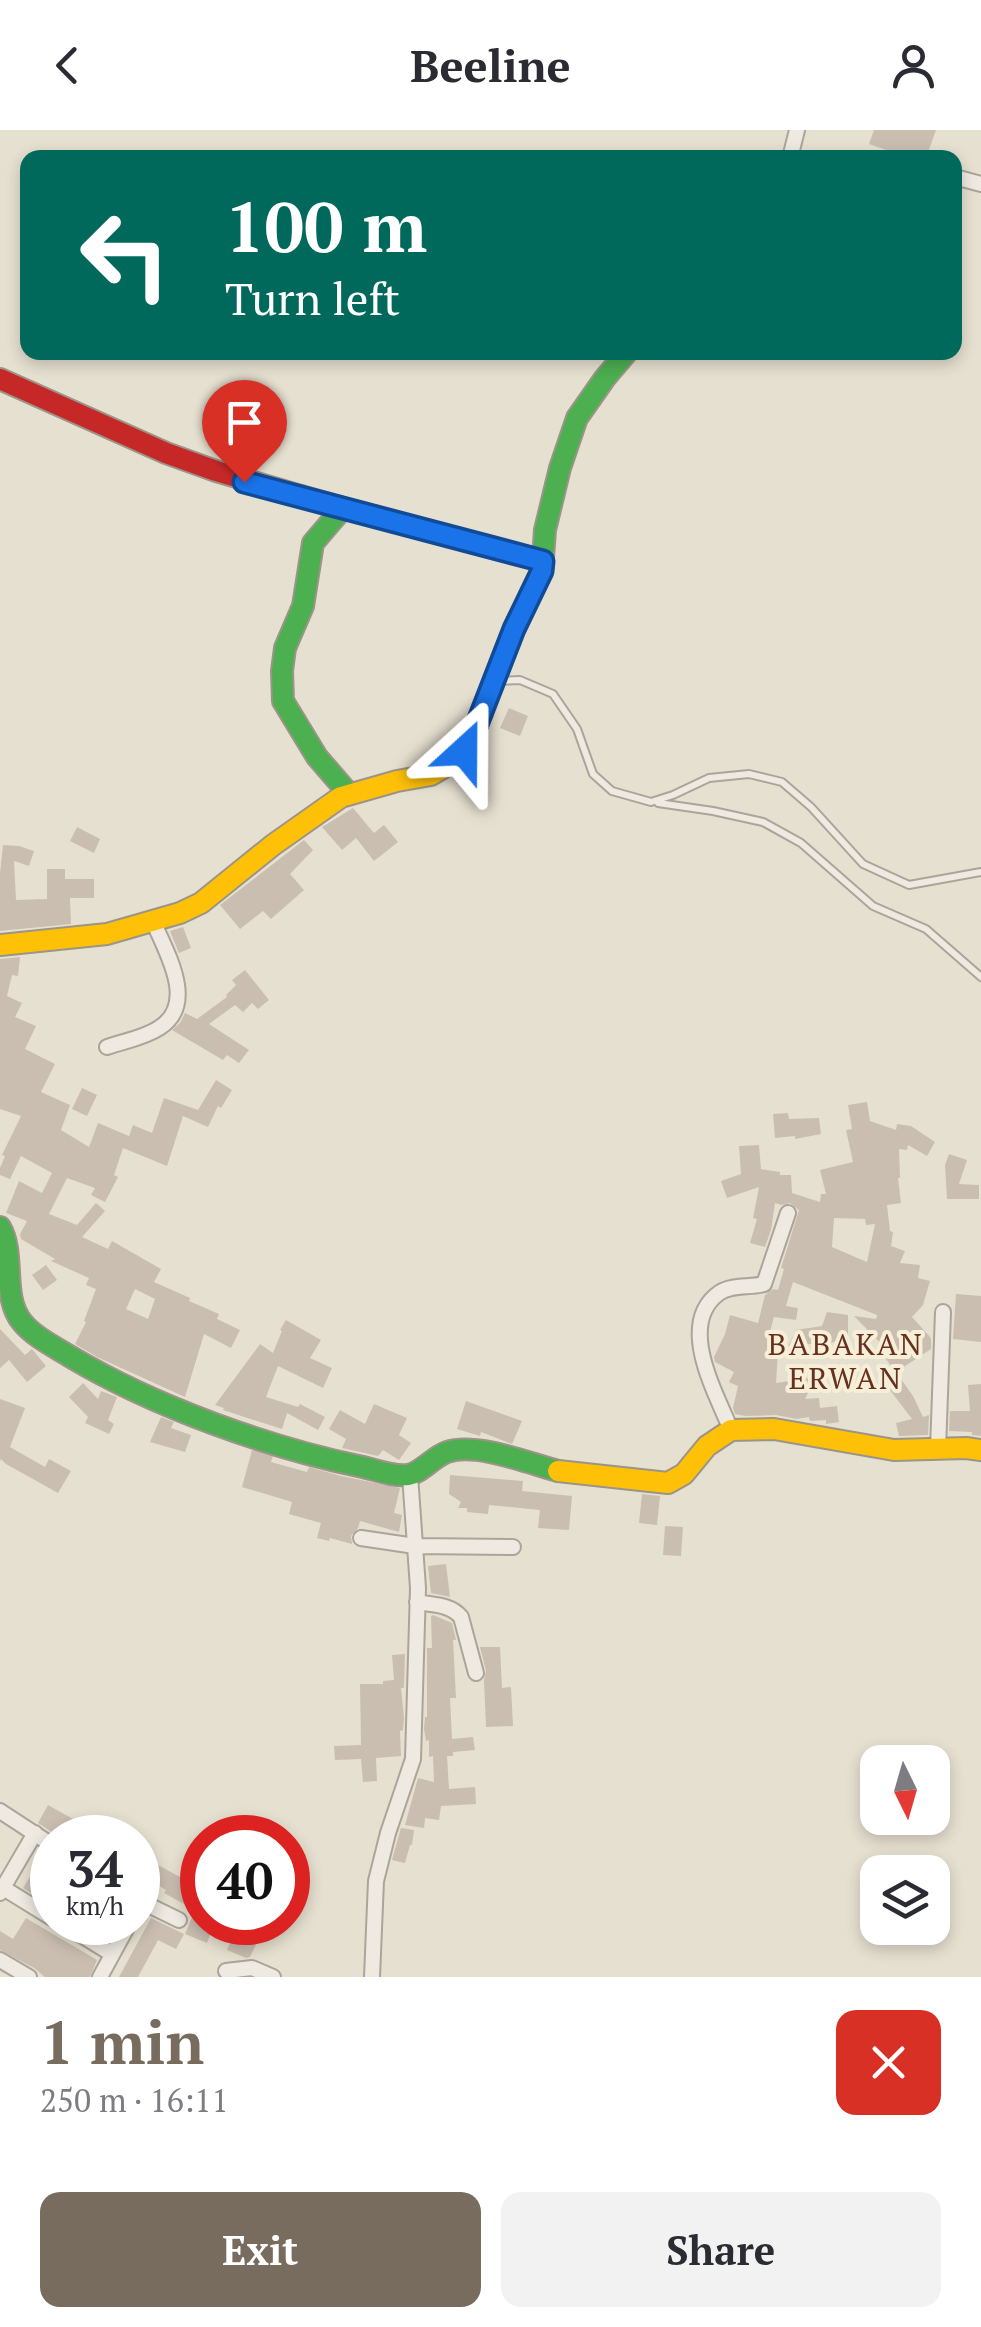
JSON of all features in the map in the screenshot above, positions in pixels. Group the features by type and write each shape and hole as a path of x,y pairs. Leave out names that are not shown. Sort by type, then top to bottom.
{"street":[{"path":"0,945 108,934 180,913 201,903 341,797 431,775 453,762 474,732 514,629 542,571 546,530 560,468 577,418 620,360"},
{"path":"0,379 143,443 244,482 543,561"},
{"path":"342,508 313,544 303,606 285,648 282,701 317,757 349,794"},
{"path":"107,1047 159,1028 177,1008 175,973 152,921"},
{"path":"731,1430 701,1355 700,1326 704,1312 720,1292 764,1284 788,1213"},
{"path":"0,1227 6,1239 13,1305 22,1322 46,1342 168,1405 252,1436 344,1463 410,1475 444,1453 480,1450 558,1471 668,1483 684,1474 707,1446 731,1430 774,1429 894,1450 981,1450"},
{"path":"938,1450 943,1312"},
{"path":"372,1977 376,1881 413,1759 417,1602 410,1475"},
{"path":"360,1538 415,1546 513,1547"},
{"path":"417,1602 446,1606 461,1617 476,1674"},
{"path":"0,1810 30,1830"},
{"path":"30,1841 1,1889 30,1905"},
{"path":"160,1912 179,1920"},
{"path":"97,1945 112,1954"},
{"path":"100,1977 117,1945"},
{"path":"0,1960 28,1977"},
{"path":"226,1971 252,1968 273,1977"}],"lane":[{"path":"493,681 520,680 553,694 577,728 593,774 612,791 763,822 801,842 873,906 926,929 981,977"},
{"path":"652,802 709,778 749,774 782,782 811,807 863,864 910,885 981,872"}],"building":[{"path":"874,130 936,130 929,150 886,150 869,144"},
{"path":"509,708 528,716 520,736 500,728"},
{"path":"353,808 374,833 384,825 398,842 374,861 356,838 342,850 322,827"},
{"path":"77,827 100,839 94,853 70,841"},
{"path":"304,840 313,850 290,874 304,890 271,919 263,911 240,929 220,905"},
{"path":"3,845 34,851 29,866 14,861 16,900 47,899 47,869 65,869 65,879 94,879 94,898 70,898 71,924 0,931"},
{"path":"183,927 191,948 179,953 170,931"},
{"path":"20,957 18,976 12,975 7,996 22,1003 15,1017 36,1026 25,1049 55,1064 41,1092 70,1105 61,1130 89,1147 98,1123 129,1136 133,1125 152,1133 164,1098 198,1110 216,1080 232,1090 221,1108 218,1106 208,1127 183,1116 167,1166 123,1148 114,1175 118,1177 105,1202 91,1195 95,1188 67,1178 49,1214 77,1225 96,1203 105,1211 82,1237 108,1249 112,1241 161,1269 154,1282 219,1314 217,1319 240,1330 231,1348 204,1334 185,1397 75,1344 96,1289 86,1285 89,1278 51,1261 55,1259 21,1239 27,1221 6,1213 19,1181 42,1193 52,1173 21,1156 10,1179 0,1175 5,1156 2,1155 21,1116 0,1109 0,959","holes":["135,1289 155,1299 148,1319 126,1309"]},
{"path":"245,970 269,1000 258,1009 252,1003 243,1012 235,1005 209,1024 249,1050 239,1063 227,1055 223,1060 172,1030 185,1013 197,1019 227,997 236,985 232,980"},
{"path":"82,1088 97,1095 87,1116 72,1109"},
{"path":"867,1102 870,1121 896,1130 897,1124 911,1126 935,1142 927,1156 908,1145 907,1150 899,1149 901,1203 887,1205 893,1232 891,1246 905,1251 900,1263 920,1265 918,1278 930,1281 923,1305 912,1317 931,1338 931,1349 896,1372 923,1417 929,1415 928,1435 899,1436 896,1423 912,1419 883,1381 895,1372 884,1356 890,1353 854,1316 876,1319 877,1315 793,1282 786,1306 798,1308 796,1320 774,1317 768,1339 789,1345 796,1330 822,1326 827,1312 848,1315 848,1341 773,1347 778,1350 776,1383 816,1377 805,1399 819,1398 820,1408 837,1406 839,1422 735,1414 738,1386 729,1382 734,1372 715,1362 730,1315 758,1323 765,1295 778,1290 799,1210 790,1203 775,1203 765,1247 750,1243 757,1219 753,1218 759,1187 727,1198 721,1181 741,1174 739,1146 759,1145 761,1169 791,1175 792,1193 820,1202 821,1194 826,1194 820,1170 853,1162 846,1130 852,1129 848,1105","holes":["834,1218 865,1219 866,1225 875,1224 867,1262 832,1247"]},
{"path":"788,1113 789,1119 819,1118 821,1134 775,1138 773,1114"},
{"path":"949,1154 967,1160 959,1184 979,1185 979,1199 947,1199 945,1165"},
{"path":"46,1265 57,1280 43,1290 32,1275"},
{"path":"956,1294 981,1296 981,1342 953,1339"},
{"path":"286,1320 321,1340 310,1358 332,1368 323,1388 278,1366 266,1397 298,1407 300,1404 325,1417 318,1430 287,1413 282,1429 215,1405 260,1344 273,1353"},
{"path":"0,1329 25,1355 32,1349 46,1366 27,1382 9,1360 0,1368"},
{"path":"83,1383 98,1399 101,1391 117,1397 108,1420 114,1424 109,1434 85,1423 88,1417 69,1397"},
{"path":"981,1384 981,1436 949,1431 950,1411 970,1411 968,1385"},
{"path":"0,1399 25,1408 10,1447 45,1467 49,1459 71,1471 58,1493 0,1461"},
{"path":"466,1401 522,1421 512,1444 481,1432 480,1436 457,1429"},
{"path":"374,1404 407,1418 399,1435 411,1443 399,1460 383,1450 378,1456 342,1448 346,1439 329,1429 340,1410 365,1424"},
{"path":"161,1417 174,1422 171,1428 191,1435 185,1452 150,1442"},
{"path":"252,1450 273,1456 271,1462 307,1472 309,1467 400,1488 394,1513 402,1515 399,1532 360,1521 351,1536 352,1544 317,1538 321,1523 289,1514 292,1502 242,1487"},
{"path":"450,1475 523,1481 522,1491 572,1496 569,1530 538,1528 540,1510 489,1505 488,1514 458,1508 461,1502 449,1494"},
{"path":"642,1494 660,1496 657,1525 639,1523"},
{"path":"665,1526 683,1527 681,1556 663,1555"},
{"path":"446,1564 450,1597 431,1593 428,1566"},
{"path":"433,1615 452,1623 456,1640 456,1698 450,1698 452,1739 473,1737 475,1750 447,1756 449,1789 475,1787 476,1804 441,1806 439,1820 425,1818 424,1828 405,1825 418,1778 434,1782 433,1756 429,1757 424,1729 427,1648 432,1648"},
{"path":"480,1647 500,1647 502,1688 511,1687 513,1726 486,1727 486,1671"},
{"path":"405,1654 401,1756 376,1758 377,1781 363,1782 361,1759 335,1760 334,1746 361,1745 360,1684 394,1680 392,1655"},
{"path":"48,1805 66,1815 42,1815"},
{"path":"401,1828 414,1830 405,1863 392,1860"},
{"path":"160,1866 180,1877 180,1902 164,1893 166,1890 160,1886"},
{"path":"26,1918 30,1920 30,1945 72,1945 97,1960 90,1977 45,1977 0,1950 0,1931 13,1939"},
{"path":"160,1922 180,1932 176,1949 160,1941"},
{"path":"136,1945 155,1945 138,1977 119,1977"},
{"path":"229,1945 256,1945 246,1958 227,1950"}],"traffic: fast":[{"path":"471,739 514,629 542,571 545,530 577,418 620,360"},
{"path":"301,496 343,508 313,543 303,606 285,648 283,701 317,757 349,794"},
{"path":"0,1227 7,1250 12,1300 22,1322 45,1341 138,1392 289,1449 391,1474 413,1474 442,1454 459,1450 502,1455 558,1471"}],"traffic: slow":[{"path":"0,945 107,934 180,913 201,903 341,797 431,775 453,762 471,739"},
{"path":"558,1471 668,1483 684,1474 707,1446 731,1430 774,1429 894,1450 981,1450"}],"traffic: jam":[{"path":"0,379 166,453 301,496"}],"district":[{"name":"BABAKAN ERWAN","path":"846,1361"}],"route":[{"path":"244,482 543,561 464,751"}]}
